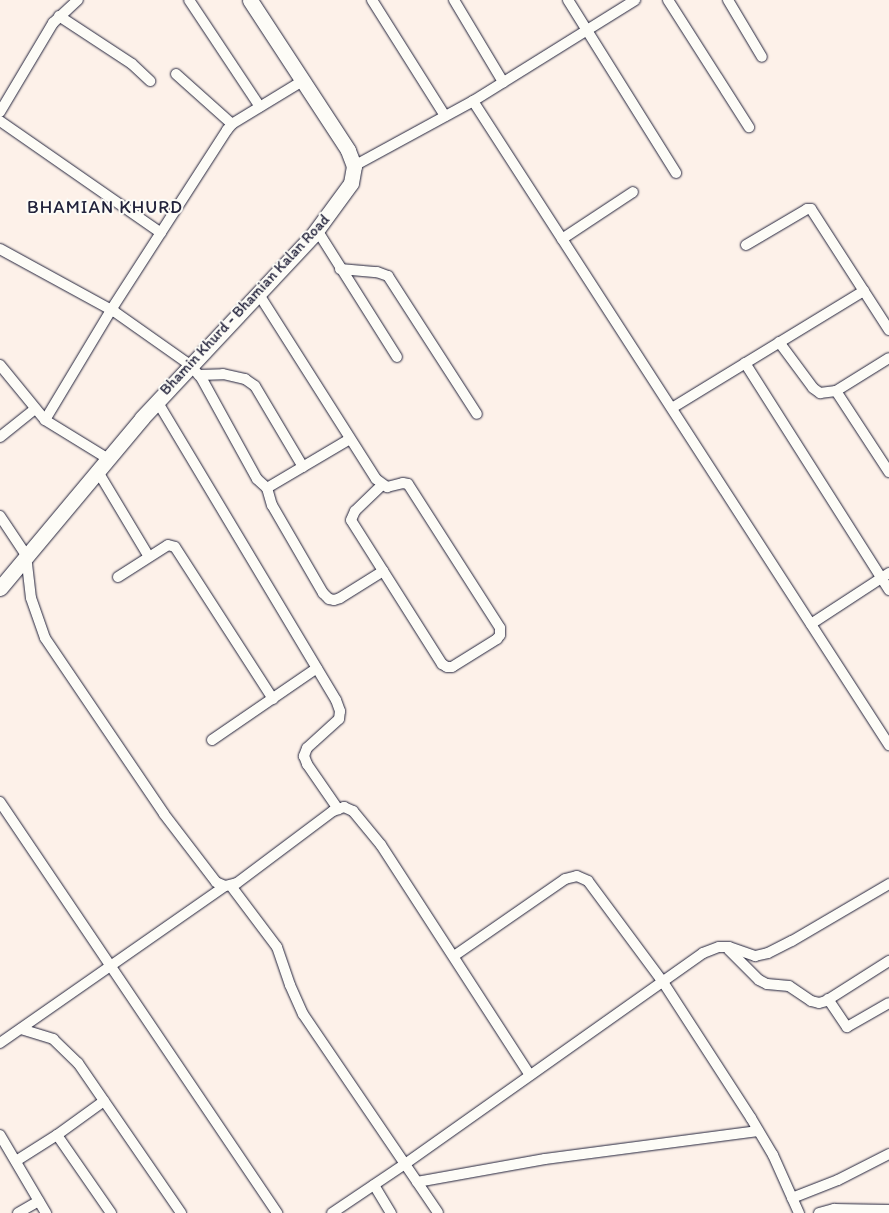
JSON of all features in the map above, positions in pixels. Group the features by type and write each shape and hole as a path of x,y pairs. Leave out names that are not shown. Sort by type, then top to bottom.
{"street":[{"path":"0,112 59,16 77,0"},
{"path":"189,0 260,107"},
{"path":"250,0 348,150 354,166 473,101 635,0"},
{"path":"372,0 445,116"},
{"path":"454,0 504,82"},
{"path":"568,0 676,173"},
{"path":"668,0 748,127"},
{"path":"728,0 762,57"},
{"path":"59,16 132,64 150,82"},
{"path":"176,74 232,124"},
{"path":"45,420 111,310 232,124 304,80"},
{"path":"473,101 889,745"},
{"path":"0,121 161,233"},
{"name":"Bhamin Khurd - Bhamian Kalan Road","path":"0,588 96,470 157,401 195,370 258,294 317,230 350,183 354,166"},
{"path":"562,239 632,192"},
{"path":"746,245 807,209 811,209 889,330"},
{"path":"317,230 397,357"},
{"path":"0,248 111,310 195,370 257,479 267,488 272,505 323,593 329,599 340,598 383,571"},
{"path":"340,269 377,272 388,276 477,414"},
{"path":"672,408 864,291"},
{"path":"258,294 382,485 387,487 403,482 408,484 500,628 500,635 468,657 447,667 442,664 351,520 355,511 382,485"},
{"path":"779,342 812,388 820,393 836,391 889,358"},
{"path":"745,363 885,575 889,590"},
{"path":"0,365 45,420 107,458"},
{"path":"195,370 245,379 255,386 303,467"},
{"path":"836,391 889,472"},
{"path":"157,401 336,700 340,710 339,720 307,748 304,756 307,764 338,810"},
{"path":"0,437 35,409"},
{"path":"267,488 350,438"},
{"path":"96,470 149,557"},
{"path":"0,516 26,555 31,598 45,638 164,814 216,882 228,886 270,935 277,947 290,985 303,1014 438,1213"},
{"path":"118,577 168,546 175,547 273,699"},
{"path":"811,624 885,575"},
{"path":"212,740 317,668"},
{"path":"0,802 277,1213"},
{"path":"0,1043 344,807 353,811 365,823 454,956 530,1075"},
{"path":"454,956 565,879 577,876 588,881 663,982 758,1131 773,1155 799,1213"},
{"path":"332,1213 405,1164 703,953 726,947 755,956 768,953 792,942 889,884"},
{"path":"726,947 759,980 767,984 789,986 811,1002 819,1003 889,960"},
{"path":"828,999 847,1027 889,1003"},
{"path":"21,1030 53,1039 78,1063 181,1213"},
{"path":"16,1161 57,1135 104,1101"},
{"path":"417,1182 546,1159 758,1131"},
{"path":"57,1135 111,1213"},
{"path":"0,1136 46,1213"},
{"path":"792,1198 838,1180 889,1154"},
{"path":"374,1185 391,1213"},
{"path":"18,1213 39,1201"},
{"path":"819,1213 834,1209 889,1210"}],"district":[{"name":"BHAMIAN KHURD","path":"105,207"}]}
